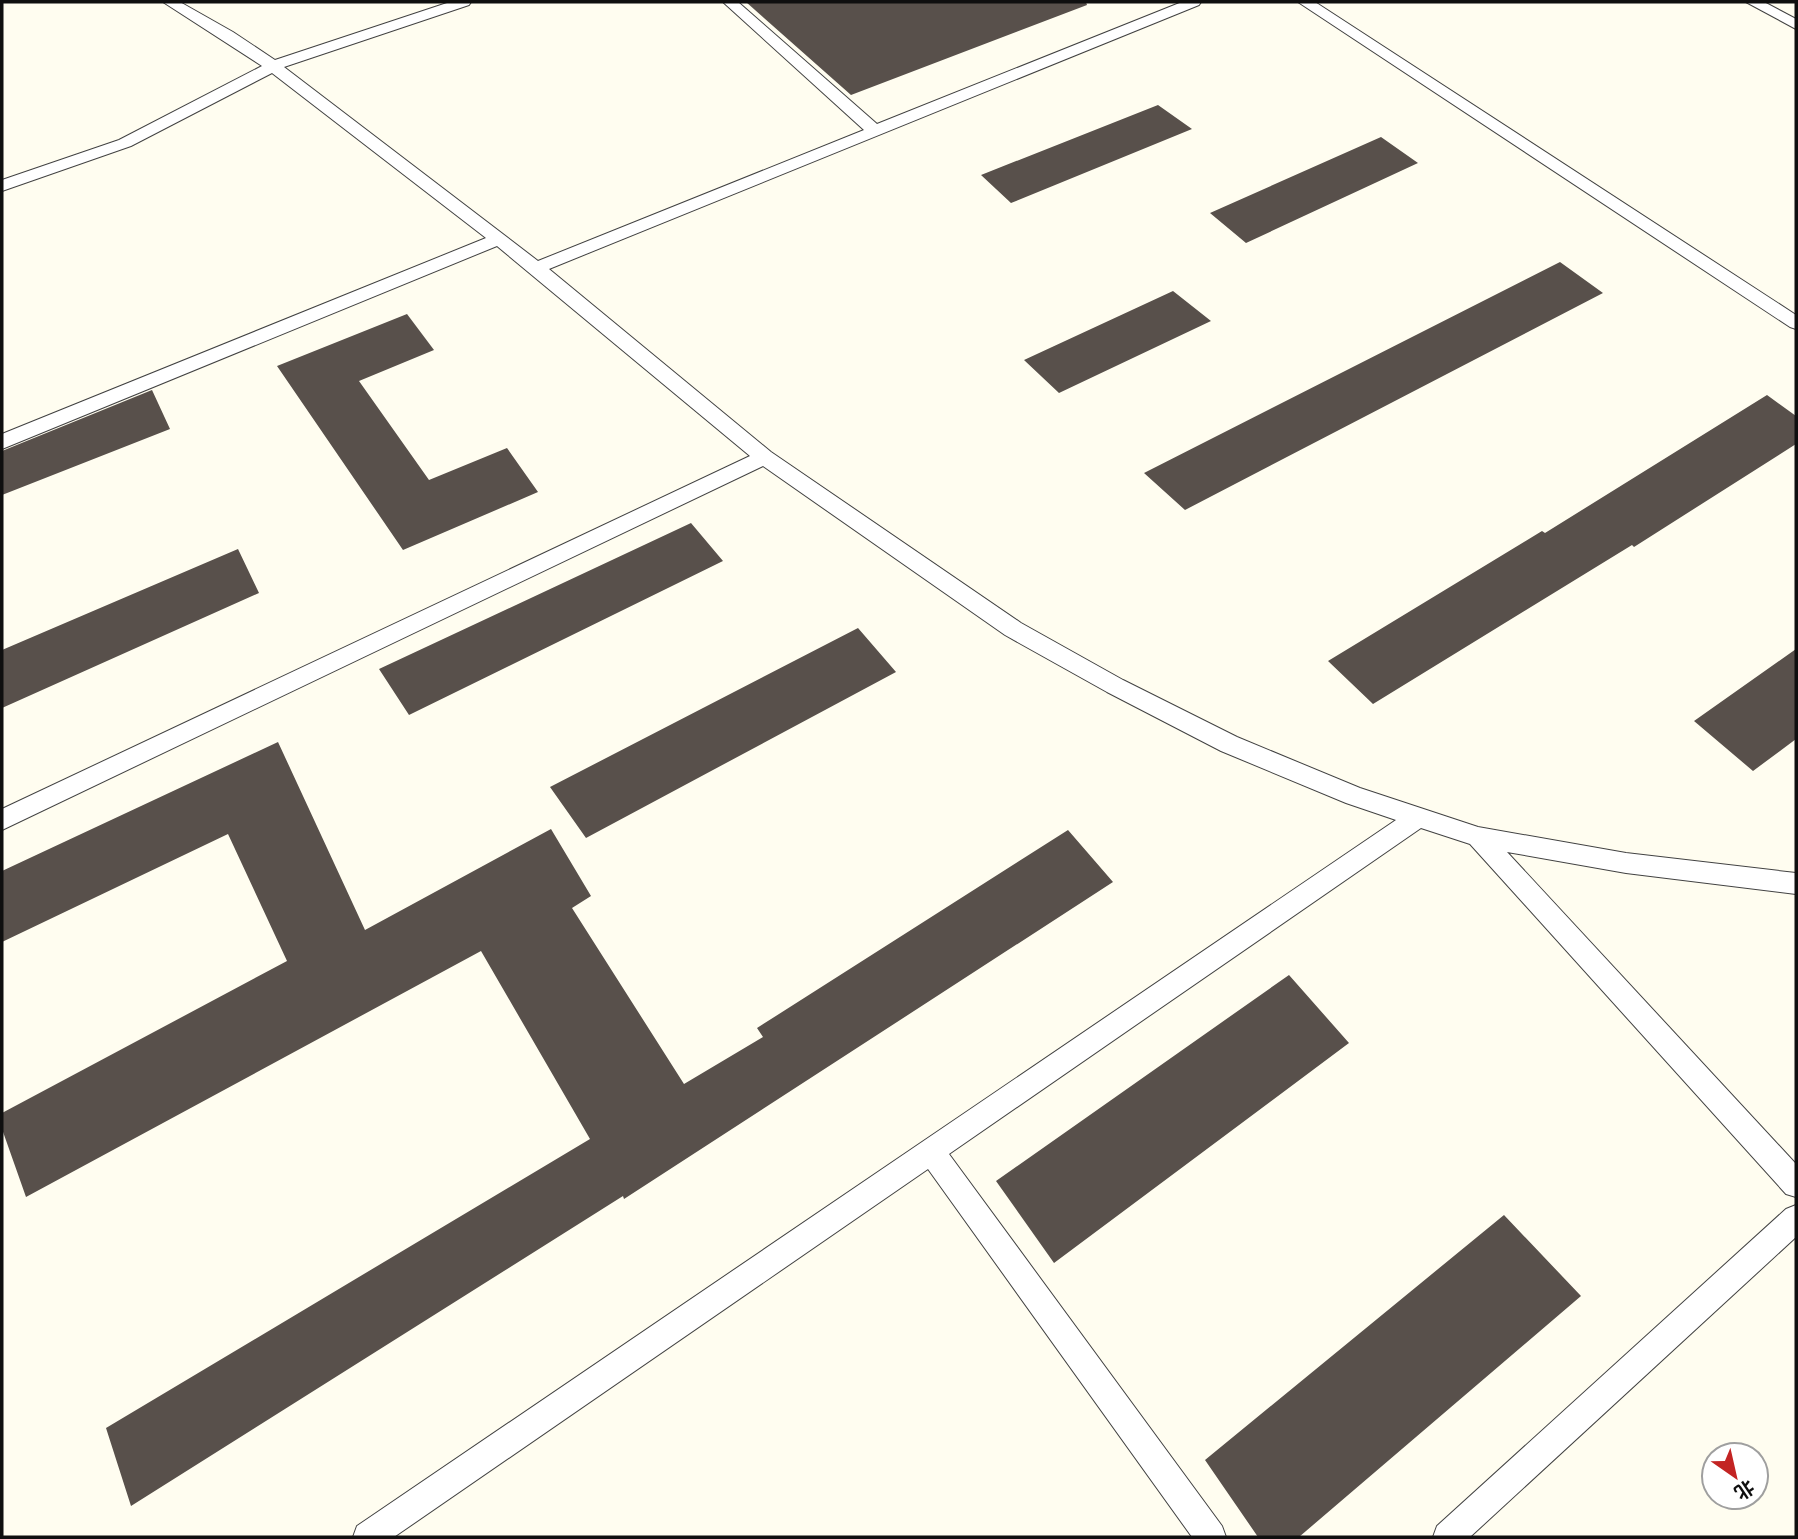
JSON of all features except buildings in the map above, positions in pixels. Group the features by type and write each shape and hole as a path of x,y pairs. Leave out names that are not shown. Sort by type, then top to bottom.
{"lane":[{"path":"170,2 228,35 273,66 536,268 764,457 1013,629 1115,686 1229,744 1354,796 1478,837 1626,863 1796,883"},
{"path":"2,186 125,143 273,66 464,2"},
{"path":"730,2 874,130"},
{"path":"536,268 1194,2"},
{"path":"1305,2 1796,323"},
{"path":"1753,2 1796,25"},
{"path":"2,442 497,240"},
{"path":"2,820 764,457"},
{"path":"368,1537 1419,817"},
{"path":"1478,837 1796,1184"},
{"path":"931,1151 1210,1537"},
{"path":"1448,1537 1796,1219"}]}
